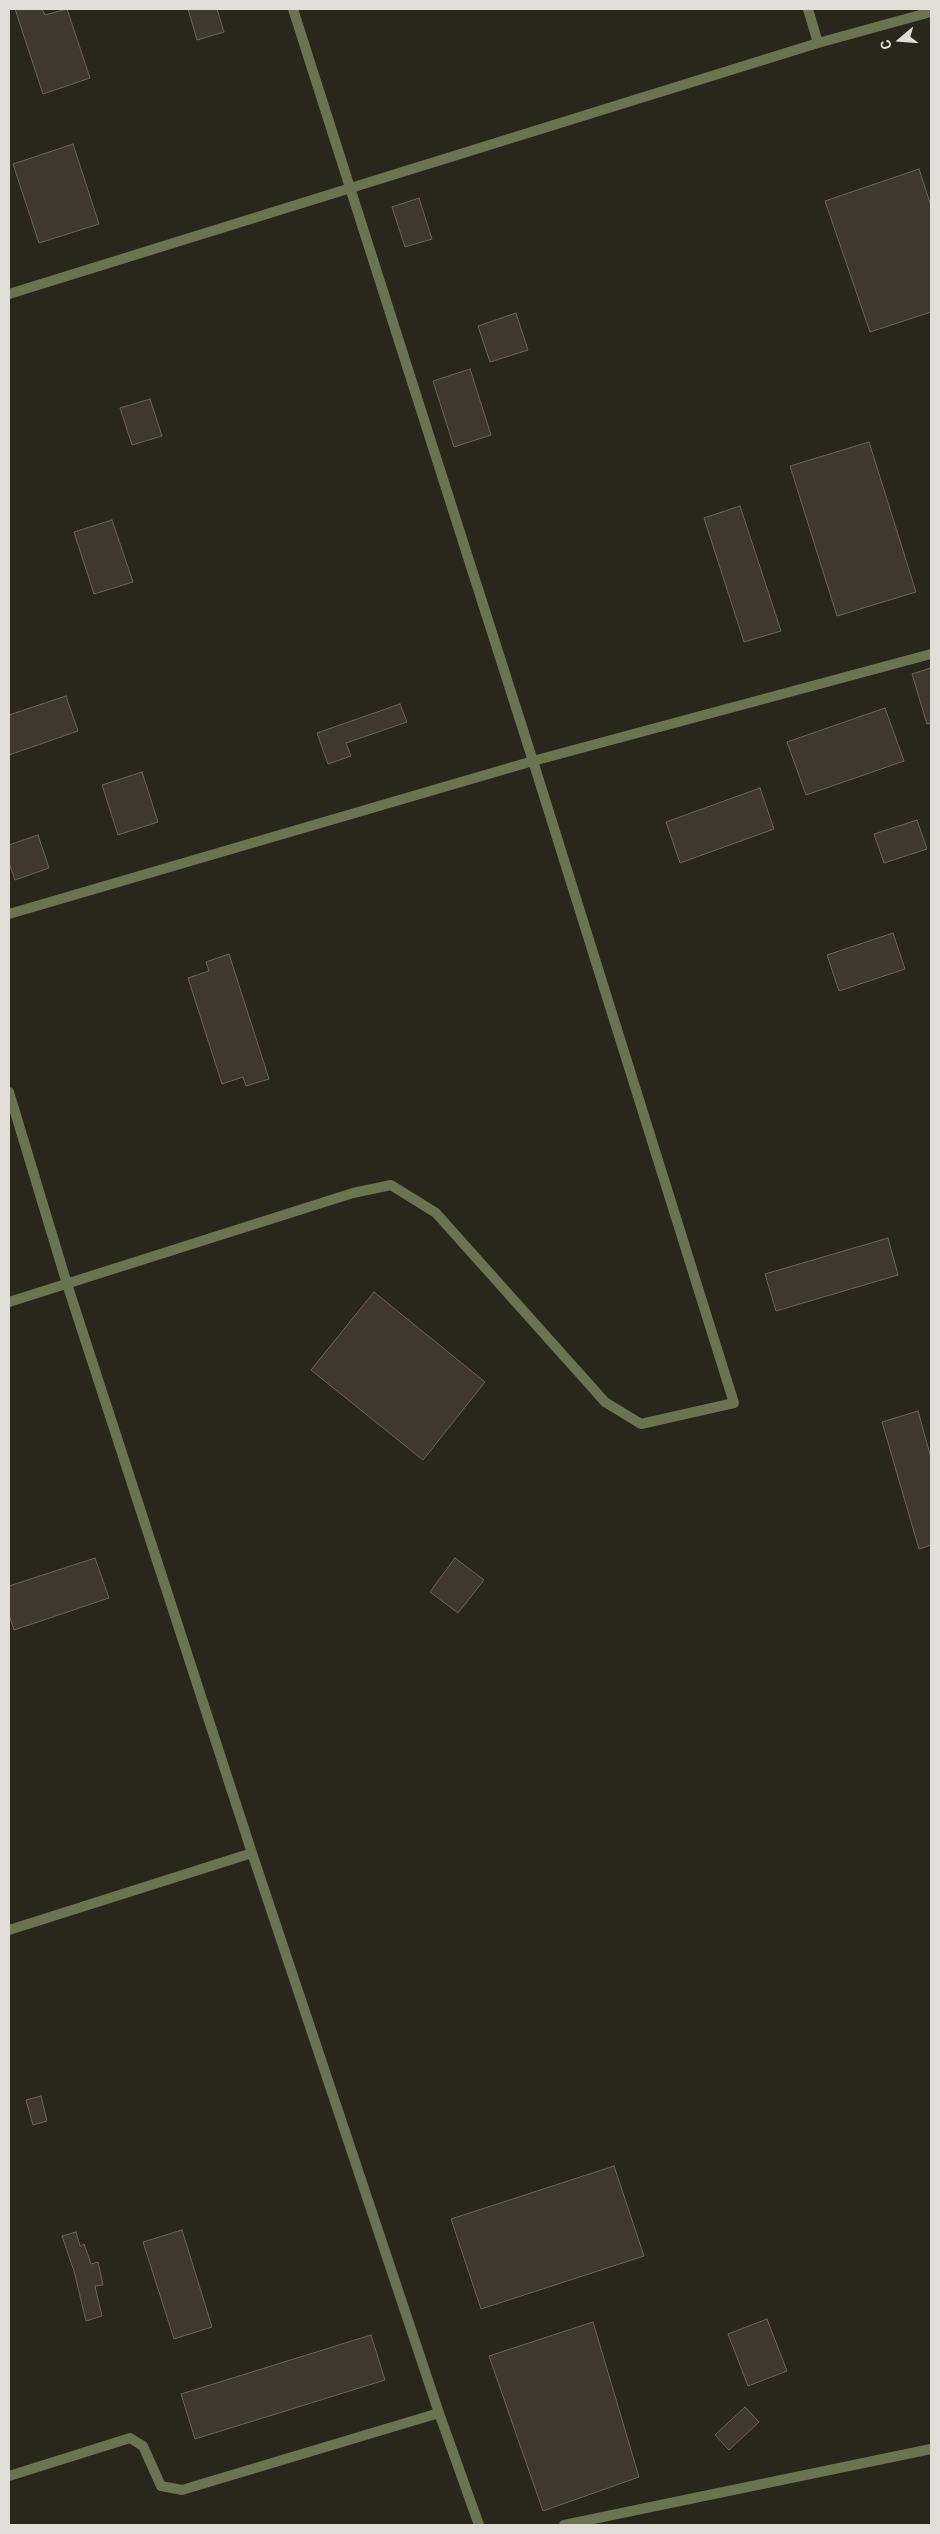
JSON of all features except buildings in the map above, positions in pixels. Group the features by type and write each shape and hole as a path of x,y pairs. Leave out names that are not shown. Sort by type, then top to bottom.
{"lane":[{"path":"9,1302 354,1193 391,1185 436,1214 605,1402 641,1424 734,1403 533,761 293,9"},
{"path":"808,9 818,43"},
{"path":"9,294 818,43 931,12"},
{"path":"9,914 533,761 931,654"},
{"path":"9,1092 67,1284 252,1853 439,2413 479,2525"},
{"path":"9,1930 252,1853"},
{"path":"9,2476 130,2438 143,2446 161,2486 182,2490 439,2413"},
{"path":"564,2525 931,2449"}]}
